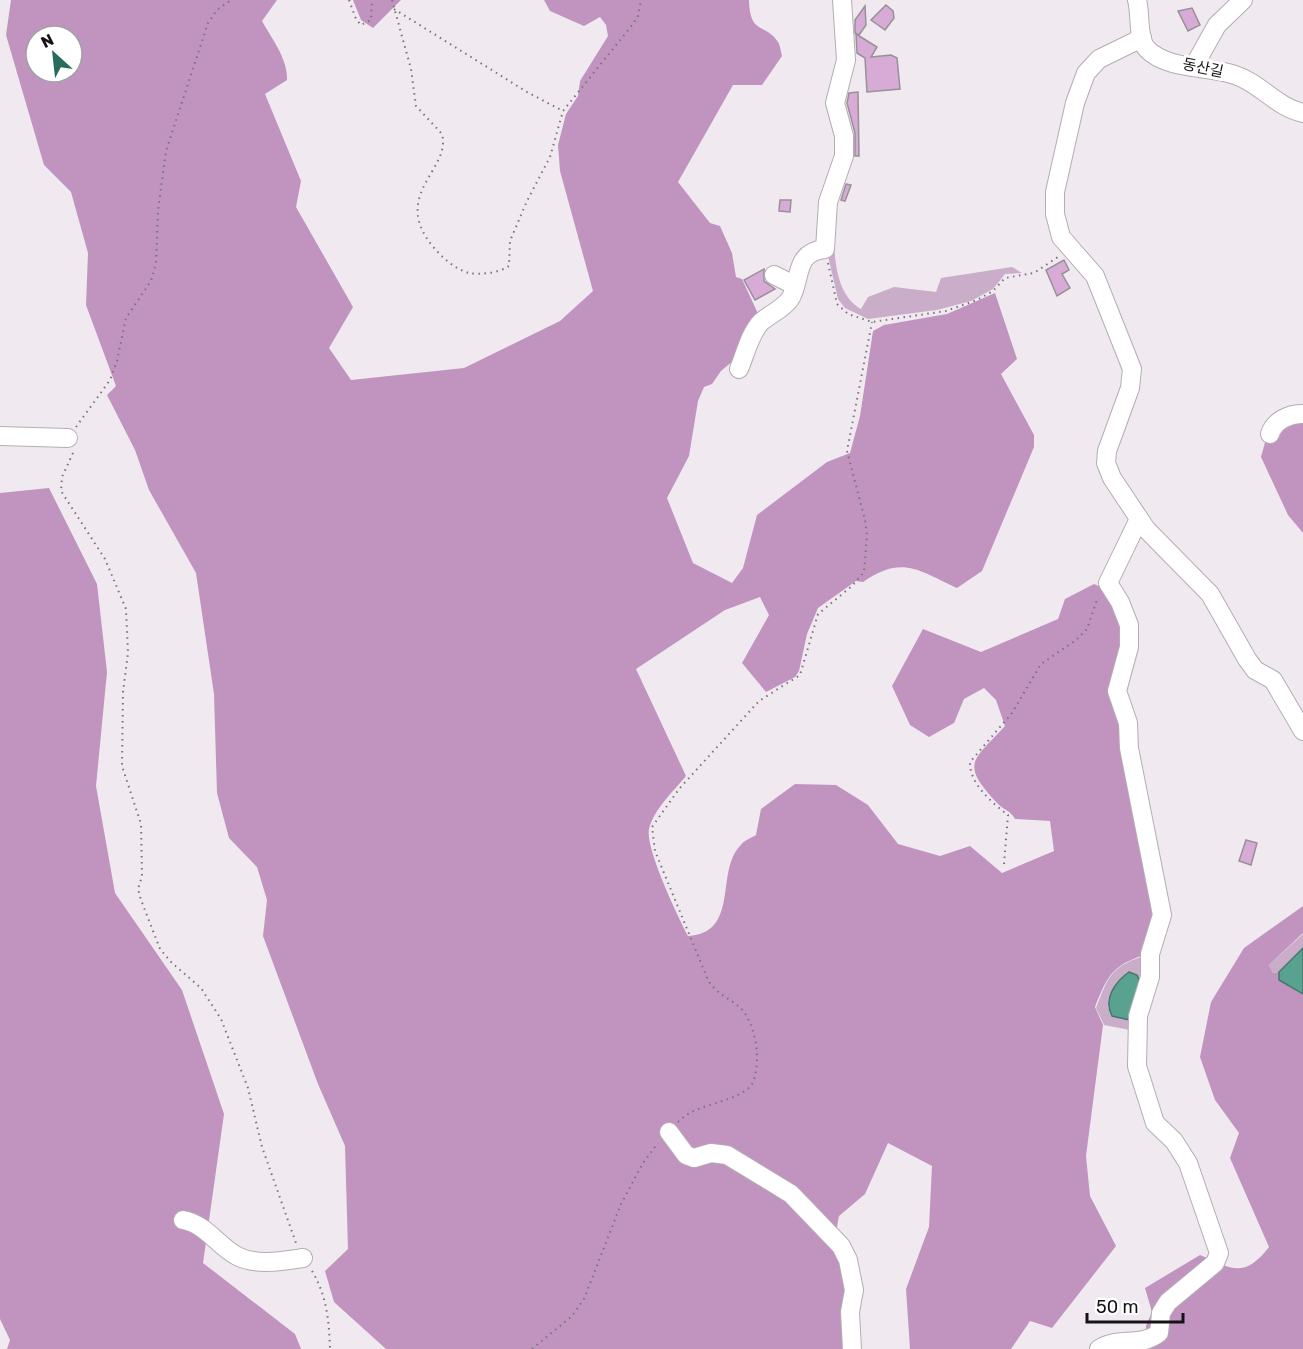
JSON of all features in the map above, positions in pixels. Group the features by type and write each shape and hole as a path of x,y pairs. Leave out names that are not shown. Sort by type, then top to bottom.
{"street":[{"path":"739,369 758,325 786,303 808,255 814,250 825,249 828,202 844,156 844,136 835,103 846,60 842,0"},
{"path":"1137,0 1142,38 1094,62 1086,73 1077,95 1054,202 1059,232 1068,248 1095,276 1131,364 1130,388 1106,457 1112,478 1139,519 1204,585 1247,659 1256,670 1276,685 1303,731"},
{"path":"1194,66 1217,25 1243,0"},
{"name":"동산길","path":"1142,38 1144,47 1156,56 1236,75 1281,105 1303,113"},
{"path":"774,274 794,285"},
{"path":"1270,434 1273,427 1283,419 1303,414"},
{"path":"0,436 68,438"},
{"path":"1099,1349 1118,1342 1146,1341 1159,1333 1164,1307 1215,1263 1219,1253 1188,1163 1174,1141 1155,1124 1137,1066 1138,1016 1150,977 1150,954 1162,915 1129,748 1128,723 1118,691 1129,647 1129,625 1120,602 1108,583 1139,519"},
{"path":"669,1132 686,1155 694,1158 711,1153 727,1155 791,1194 841,1246 848,1260 855,1290 850,1312 852,1349"},
{"path":"183,1220 203,1228 241,1258 273,1262 303,1258"}],"path":[{"path":"231,0 217,10 208,23 172,129 162,178 156,263 151,281 126,318 110,380 68,438 73,455 62,477 61,491 105,559 126,609 128,653 123,692 122,762 141,824 142,876 138,889 141,900 160,949 172,963 201,988 221,1019 248,1088 262,1147 303,1258 322,1289 330,1328 330,1349"},
{"path":"349,0 356,19 362,25 371,20 372,0"},
{"path":"392,0 411,69 416,106 427,122 442,134 443,140 441,151 428,175 420,200 419,225 432,246 455,267 471,273 496,271 509,266 510,241 526,201 550,158 563,111 633,24 638,16 641,0"},
{"path":"394,9 526,92 563,111"},
{"path":"825,249 837,304 848,314 872,322 934,313 969,304 989,294 1007,277 1024,276 1044,267 1068,248"},
{"path":"532,1349 579,1307 635,1177 651,1151 685,1115 748,1089 754,1081 757,1059 752,1030 744,1012 712,987 655,851 652,827 679,789 759,701 800,675 818,614 852,586 864,572 866,520 847,451 872,322"},
{"path":"1004,864 1008,815 981,789 972,775 970,762 1012,713 1041,664 1076,640 1087,629 1096,600 1108,583"}],"shaded area":[{"path":"11,0 277,0 262,21 285,64 287,80 265,94 301,181 296,207 353,307 329,348 351,380 464,368 560,321 593,291 560,171 558,145 566,114 578,96 580,81 608,36 606,25 600,17 584,26 550,11 544,0 749,0 752,19 778,42 782,56 762,85 733,85 678,182 710,223 720,226 732,253 736,277 742,279 760,318 740,355 721,371 712,384 704,387 698,401 689,456 667,498 693,563 732,583 743,568 757,515 827,462 850,453 860,416 873,331 884,325 947,314 995,293 1017,359 1001,374 1034,435 1034,447 982,571 957,588 920,571 900,567 889,569 863,582 856,581 818,608 807,634 799,671 795,677 766,692 742,663 769,615 760,597 725,610 636,669 686,776 659,808 651,822 649,838 670,899 688,936 704,932 715,924 721,913 733,857 741,844 756,835 761,809 795,784 836,785 868,805 898,844 940,856 970,846 1002,873 1054,851 1050,821 1015,819 998,804 978,779 975,763 978,755 1005,726 996,700 984,688 964,699 954,723 929,737 910,725 892,686 923,629 981,652 1058,619 1065,599 1094,584 1101,587 1124,618 1116,685 1158,911 1147,954 1126,962 1113,972 1095,1007 1103,1025 1086,1156 1090,1196 1116,1246 1052,1328 1030,1321 1011,1349 910,1349 906,1289 929,1227 932,1166 888,1143 865,1194 839,1216 834,1242 842,1253 849,1349 386,1349 334,1302 325,1271 348,1249 345,1146 318,1084 263,936 267,900 257,867 229,838 217,793 214,694 196,573 149,490 135,450 107,395 116,386 86,305 88,253 71,192 44,165 6,35"},
{"path":"353,0 401,0 373,28 361,20"},
{"path":"834,231 836,264 841,285 846,295 861,309 868,297 894,287 936,292 941,278 1012,267 1022,273 1005,274 993,289 971,301 937,310 868,319 845,308 838,299 828,256"},
{"path":"1303,416 1303,533 1288,515 1261,457 1266,439"},
{"path":"49,488 97,584 107,672 96,786 115,893 182,990 224,1114 203,1263 295,1334 301,1349 7,1349 10,1340 0,1319 0,493"},
{"path":"1303,906 1303,933 1269,965 1273,973 1279,972 1279,980 1303,994 1303,1349 1103,1349 1147,1337 1146,1326 1152,1312 1145,1288 1200,1255 1237,1268 1252,1264 1269,1247 1230,1158 1239,1133 1215,1100 1200,1057 1211,1002 1244,948"},
{"path":"1303,934 1303,948 1279,972 1273,973 1269,965"},
{"path":"1303,948 1303,994 1279,980 1279,972"},
{"path":"1147,955 1135,1031 1104,1025 1096,1008 1105,987 1113,973 1135,959","holes":["1129,972 1108,1009 1112,990"]},
{"path":"1129,972 1137,975 1140,982 1130,1020 1112,1016 1109,1003 1115,986"}],"building":[{"path":"886,5 893,11 894,18 885,30 871,20"},
{"path":"865,6 866,25 859,35 855,33 855,20"},
{"path":"1192,8 1200,25 1188,31 1178,11"},
{"path":"856,34 877,47 871,57 891,55 897,58 900,89 867,92 865,58 857,53"},
{"path":"858,92 859,156 855,156 855,133 847,103 849,93"},
{"path":"846,184 851,185 845,201 841,200"},
{"path":"780,200 791,200 790,212 779,211"},
{"path":"1064,260 1069,270 1062,274 1070,288 1057,296 1046,270"},
{"path":"764,269 764,281 775,289 755,300 744,280"},
{"path":"1246,840 1257,843 1251,865 1239,861"}]}
